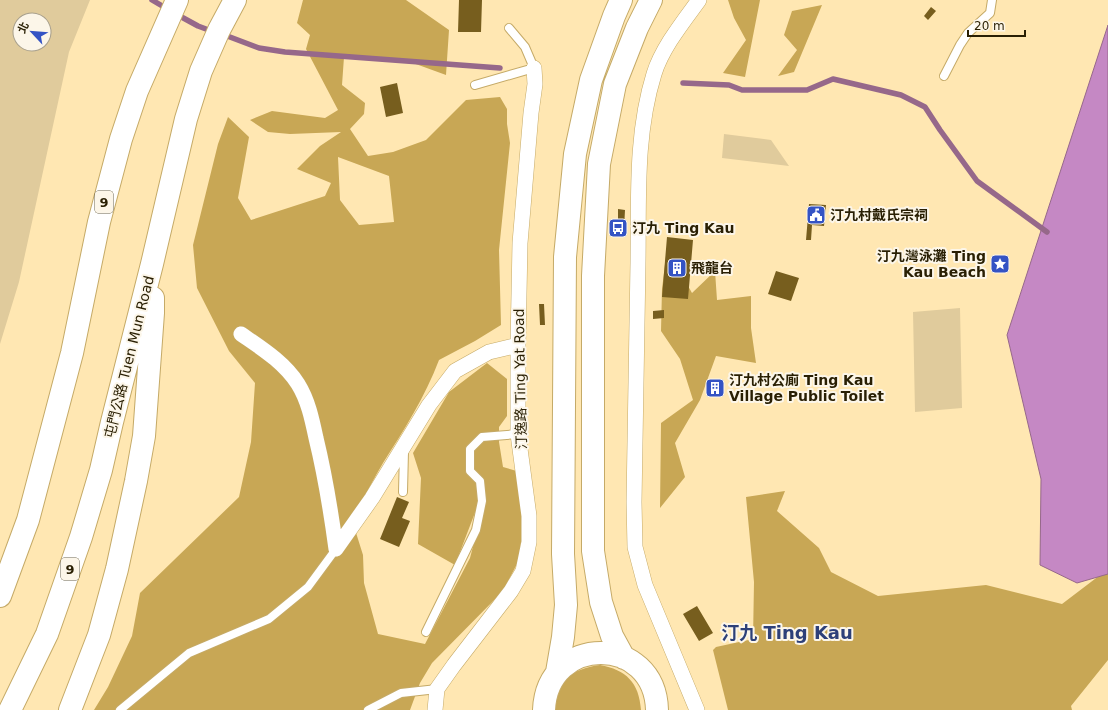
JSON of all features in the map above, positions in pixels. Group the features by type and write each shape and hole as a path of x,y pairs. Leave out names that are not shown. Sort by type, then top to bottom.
{"main road":[{"name":"9","path":"0,596 28,520 72,354 99,222 120,139 137,91 177,0"},
{"name":"屯門公路 Tuen Mun Road","path":"10,710 47,634 81,537 101,470 186,119 201,71 219,30 235,0"},
{"path":"557,672 563,637 566,605 563,554 565,257 575,154 591,80 621,0"},
{"path":"624,658 612,636 601,602 593,551 594,246 599,164 615,84 637,28 651,0"},
{"path":"70,710 99,636 117,569 136,481 144,436 153,313 152,264"},
{"path":"544,710 544,700 548,686 557,672 570,661 587,654 608,653 624,658 641,669 651,683 656,699 656,710"}],"street":[{"path":"697,710 644,585 635,546 635,460 638,177 642,128 654,73 673,37 699,0"},
{"name":"汀逸路 Ting Yat Road","path":"435,710 437,689 511,591 523,571 529,542 529,516 518,434 518,345 520,243 531,113 535,84 534,68"},
{"path":"241,334 276,359 297,383 309,406 322,464 336,549"},
{"path":"336,549 372,498 429,405 455,371 489,352 518,345"}],"lane":[{"path":"944,76 968,33 990,14 992,0"},
{"path":"475,85 534,68 525,47 508,28"},
{"path":"426,632 476,530 482,501 480,481 470,471 470,450 482,437 518,434"},
{"path":"402,492 404,447"},
{"path":"120,710 189,653 269,619 308,587 336,549"},
{"path":"368,710 401,693 437,689"}],"shaded area":[{"path":"0,0 90,0 69,52 19,282 0,344"},
{"path":"303,0 406,0 449,30 446,75 402,59 344,57 342,85 365,103 364,114 350,129 368,156 393,152 426,140 466,100 500,97 507,109 507,124 510,143 499,250 501,325 439,360 421,400 379,470 352,520 363,555 364,583 378,634 425,644 470,558 486,498 476,510 455,565 418,544 421,478 413,453 449,392 487,363 507,379 507,416 499,427 499,442 503,467 520,472 524,523 518,562 503,591 432,663 420,683 410,710 94,710 108,687 132,636 140,593 239,497 251,442 255,383 229,351 197,288 193,245 218,144 228,117 249,137 238,198 251,220 325,196 331,183 297,169 320,146 341,132 290,134 268,132 250,120 272,111 325,118 338,110 306,49 310,35 297,23","holes":["338,157 389,176 394,222 359,225 340,200"]},
{"path":"728,0 760,0 745,77 723,73 746,40 734,18"},
{"path":"822,5 794,72 778,76 797,50 784,35 792,11"},
{"path":"1108,25 1108,574 1077,583 1040,565 1041,479 1007,335"},
{"path":"724,134 771,140 789,166 722,158"},
{"path":"667,248 692,293 715,271 717,300 751,296 751,328 756,363 716,356 700,400 675,443 685,477 660,508 661,423 693,400 680,359 661,331 662,289"},
{"path":"960,308 962,408 915,412 913,312"},
{"path":"785,491 777,511 819,548 831,572 878,596 986,585 1062,604 1108,569 1108,660 1071,706 1072,710 728,710 713,650 716,647 753,639 754,582 746,497"},
{"path":"600,665 617,670 630,679 640,700 641,710 555,710 560,691 568,678 581,670"}],"building":[{"path":"459,0 482,0 481,32 458,32"},
{"path":"931,7 936,11 928,20 924,16"},
{"path":"397,83 403,113 386,117 380,87"},
{"name":"汀九村戴氏宗祠","path":"809,204 826,205 824,226 812,225 811,240 806,240"},
{"path":"618,209 625,210 624,229 618,228"},
{"name":"飛龍台","path":"667,237 693,240 688,299 662,297"},
{"path":"776,271 799,278 791,301 768,294"},
{"path":"539,304 544,304 545,325 540,325"},
{"path":"664,310 664,318 653,319 653,311"},
{"name":"汀九村公廁 Ting Kau Village Public Toilet","path":"716,380 722,383 714,396 709,393"},
{"path":"397,497 409,502 402,518 410,521 399,547 380,539"},
{"path":"697,606 713,633 699,641 683,614"}],"waterway":[{"path":"152,0 169,10"},
{"path":"176,14 198,26 214,32"},
{"path":"222,34 259,48 285,52 500,68"},
{"path":"683,83 729,85 742,90 807,90 833,79 901,95 925,107 977,181 1047,232"}],"place":[{"name":"汀九村戴氏宗祠","path":"816,215"},
{"name":"汀九 Ting Kau","path":"618,228"},
{"name":"汀九灣泳灘 Ting Kau Beach","path":"1000,264"},
{"name":"飛龍台","path":"677,268"},
{"name":"汀九村公廁 Ting Kau Village Public Toilet","path":"715,388"}],"district":[{"name":"汀九 Ting Kau","path":"787,633"}]}
